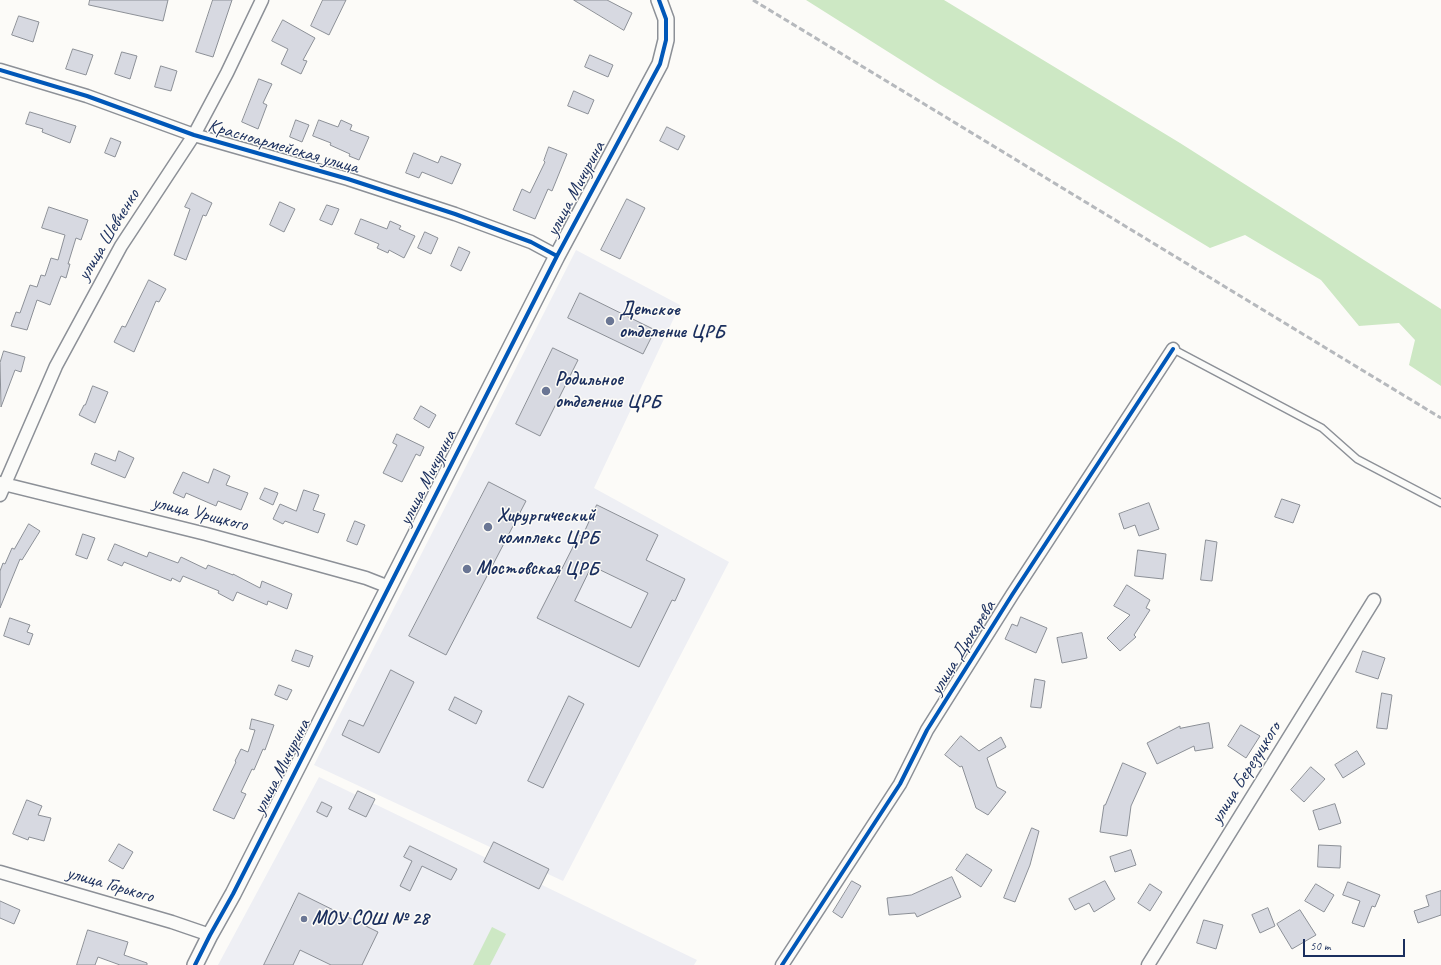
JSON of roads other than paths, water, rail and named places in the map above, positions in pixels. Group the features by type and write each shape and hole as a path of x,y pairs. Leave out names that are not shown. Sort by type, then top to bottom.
{"street":[{"name":"улица Шевченко","path":"0,495 3,484 56,366 121,246 194,135 227,73 262,0"},
{"name":"улица Мичурина","path":"195,965 233,894 557,256 660,64 666,40 666,19 659,0"},
{"name":"Красноармейская улица","path":"0,70 87,96 194,135 348,179 456,214 531,242 557,256"},
{"name":"улица Дюкарева","path":"782,965 900,784 927,730 1012,595 1173,349"},
{"name":"улица Урицкого","path":"3,484 206,534 366,578 389,587"},
{"name":"улица Березуцкого","path":"1148,965 1374,600"},
{"name":"улица Горького","path":"0,872 172,922 210,935"}],"lane":[{"path":"1173,349 1322,428 1357,459 1441,503"}],"railway":[{"path":"753,0 1441,418"}],"place":[{"name":"Детское отделение ЦРБ","path":"610,321"},
{"name":"Родильное отделение ЦРБ","path":"546,391"},
{"name":"Хирургический комплекс ЦРБ","path":"488,527"},
{"name":"Мостовская ЦРБ","path":"467,569"},
{"name":"МОУ СОШ № 28","path":"304,919"}]}
